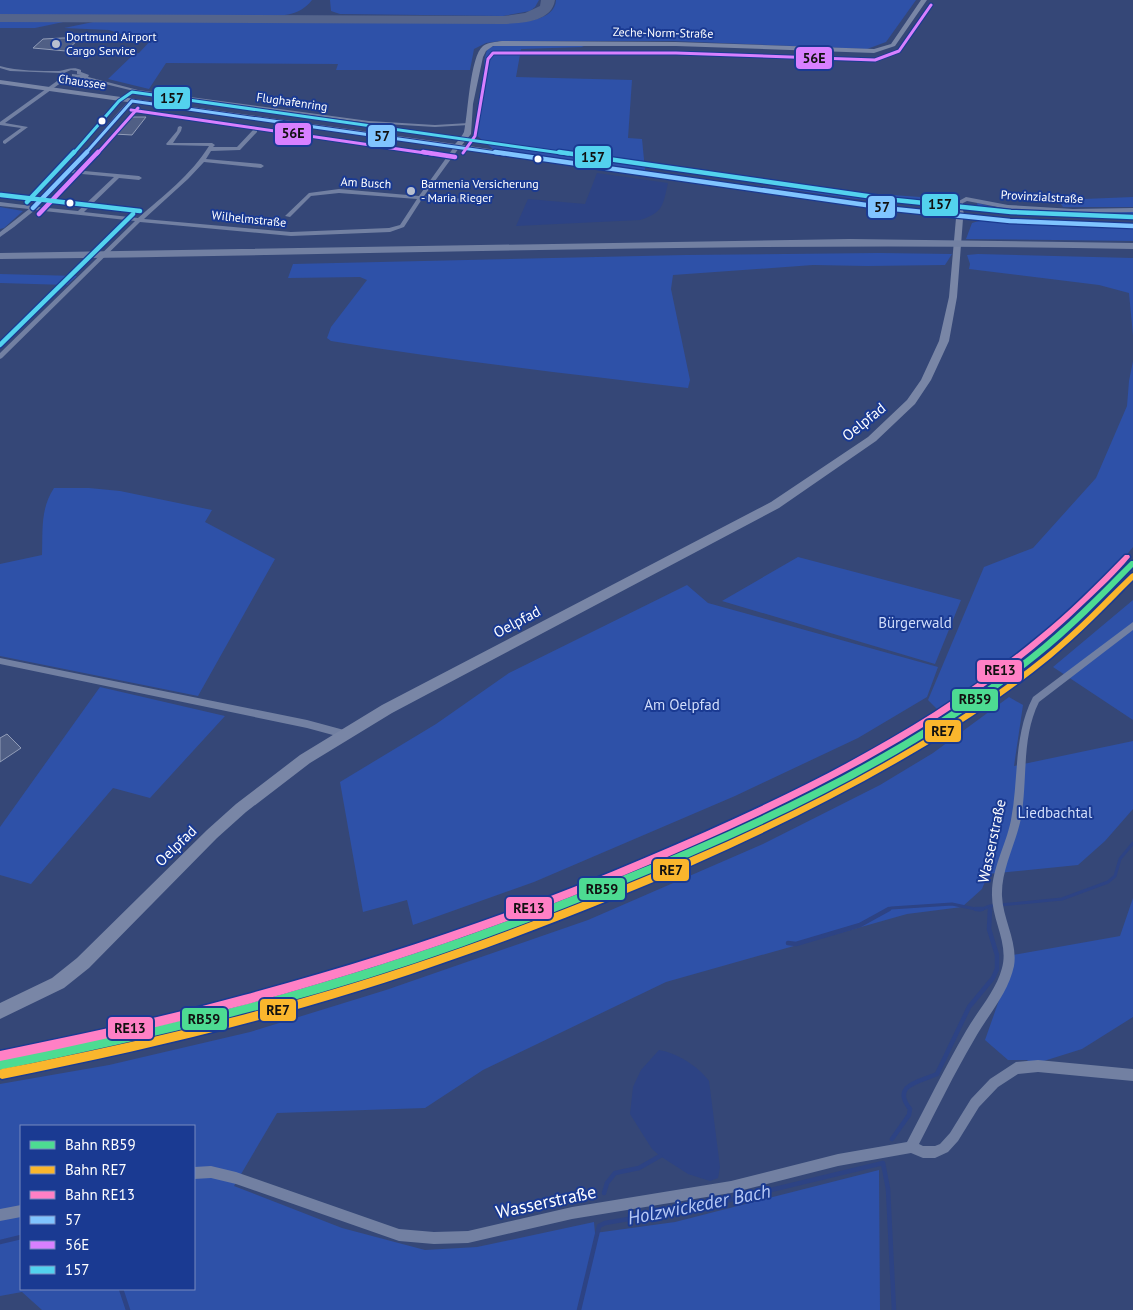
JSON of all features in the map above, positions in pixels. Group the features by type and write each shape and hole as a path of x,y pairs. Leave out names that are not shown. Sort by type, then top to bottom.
{"highway":[{"path":"0,256 259,253 742,243 1133,246"},
{"path":"0,263 951,246"},
{"path":"966,246 1133,253"}],"main road":[{"name":"Zeche-Norm-Straße","path":"456,148 467,134 470,104 480,57 484,48 492,44 676,44 874,51 893,44 924,0"},
{"name":"Chaussee","path":"0,82 876,207 960,214"},
{"name":"Provinzialstraße","path":"960,214 1133,219"},
{"name":"Provinzialstraße","path":"960,214 1056,223 1133,226"},
{"name":"Oelpfad","path":"0,1011 67,976 83,963 212,834 241,808 305,759 405,699 775,505 872,440 911,402 926,380 944,341 953,297 960,214"}],"street":[{"name":"Flughafenring","path":"0,67 10,70 62,72 76,69 113,85"},
{"path":"0,124 67,76 62,74 62,72"},
{"name":"Flughafenring","path":"67,76 80,72"},
{"name":"Flughafenring","path":"74,75 138,91 368,122 434,126 469,124"},
{"path":"0,236 33,208 100,138 132,101"},
{"path":"0,124 26,127 5,142"},
{"path":"180,127 169,144 207,144 212,146 211,149"},
{"path":"211,149 238,149 255,131"},
{"name":"Wilhelmstraße","path":"0,204 138,220 294,234 390,230 402,226 456,148"},
{"path":"0,357 138,220 186,178 211,149"},
{"path":"203,160 261,166"},
{"path":"68,171 139,178"},
{"path":"80,213 118,176"},
{"name":"Am Busch","path":"288,216 309,195 350,190 478,202"},
{"name":"Provinzialstraße","path":"960,214 960,202 966,199 1008,208 1073,211 1133,210"},
{"name":"Wasserstraße","path":"195,1174 211,1172 236,1178 399,1235 434,1238 468,1237 572,1213 731,1187 838,1160 911,1147 955,1061 1005,977 1009,952 997,896 998,884 1016,818 1022,751 1031,707 1036,700 1133,625"},
{"path":"0,661 307,724 344,734"},
{"path":"911,1147 924,1152 936,1152 944,1148 954,1137 976,1103 994,1083 1016,1068 1038,1066 1133,1075"},
{"path":"0,1215 20,1211"}],"green space":[{"path":"0,0 312,0 307,6 295,13 258,16 0,15"},
{"path":"330,0 539,0 530,11 503,16 340,14 331,11"},
{"path":"556,0 916,0 886,42 867,49 673,41 500,41 486,43 474,49 470,70 336,70 338,64 166,63 149,89 108,79 134,54 139,53 151,40 135,39 109,30 64,28 98,21 507,23 529,21 544,16 554,7"},
{"path":"0,21 68,21 35,28 0,28"},
{"path":"579,45 584,47 521,49 516,77 632,80 628,138 642,139 645,170 493,149 475,134 479,121 486,76 484,62 488,48 494,46"},
{"path":"764,186 949,199 954,204 953,207 945,207 856,199"},
{"path":"1133,197 1133,207 1063,207 1058,200"},
{"path":"977,203 1035,212 1133,212 1133,217 979,211"},
{"path":"0,207 23,211 4,228 0,229"},
{"path":"982,220 1133,228 1133,241 966,239 972,223"},
{"path":"952,254 945,265 813,265 673,275 671,289 690,380 688,388 464,361 331,341 327,338 331,327 367,280 360,277 288,278 293,264 685,255"},
{"path":"967,255 1133,258 1133,336 1129,293 1099,285 969,269 970,264"},
{"path":"0,274 77,276 67,285 0,283"},
{"path":"1133,361 1133,547 1094,595 1065,616 1038,640 938,710 928,700 984,567 1033,548 1096,478 1127,406"},
{"path":"54,488 89,488 120,491 212,510 205,522 275,559 198,696 0,656 0,564 42,555 44,512"},
{"name":"Bürgerwald","path":"798,557 961,600 935,664 722,601"},
{"name":"Am Oelpfad","path":"687,585 708,603 938,667 927,697 858,738 735,796 534,882 413,925 407,900 363,912 340,782 436,724 509,673"},
{"path":"1133,600 1133,720 1053,667"},
{"path":"100,687 225,716 150,798 113,788 31,884 0,875 0,827"},
{"name":"Liedbachtal","path":"1009,697 1023,705 1014,766 1133,741 1133,809 1105,841 1078,865 988,874 982,889 962,907 907,914 666,982 483,1070 425,1108 277,1113 234,1186 342,1228 425,1250 477,1247 594,1222 595,1233 675,1222 879,1170 880,1310 42,1310 22,1292 0,1296 0,1084 109,1065 250,1032 386,990 588,920 763,844 880,785 933,753"},
{"path":"1133,898 1133,1017 1082,1049 1031,1065 1027,1060 1008,1060 985,1040 1013,955 1120,936"}],"shaded area":[{"path":"597,173 668,183 663,203 658,211 640,220 516,226 528,199 585,204"},
{"path":"659,1050 687,1061 709,1081 720,1167 718,1178 710,1181 688,1174 660,1156 652,1149 630,1114 633,1087 641,1070"}],"building":[{"name":"Dortmund Airport Cargo Service","path":"80,38 66,51 33,48 43,39"},
{"path":"129,117 146,117 132,135 114,134"},
{"path":"7,734 21,748 0,762 0,738"}],"waterway":[{"name":"Holzwickeder Bach","path":"990,906 1062,899 1108,882 1115,876 1120,859 1133,843"},
{"name":"Holzwickeder Bach","path":"889,909 952,904 980,910 990,906"},
{"name":"Holzwickeder Bach","path":"788,943 796,944 860,925 889,909"},
{"name":"Holzwickeder Bach","path":"976,909 982,909"},
{"name":"Holzwickeder Bach","path":"892,1139 909,1115 910,1109 905,1101 905,1089 916,1082 937,1074 969,1007 993,978 997,969 997,955 989,929 990,909"},
{"path":"604,1193 607,1183 615,1173 639,1168 660,1156"},
{"name":"Holzwickeder Bach","path":"579,1310 599,1226 605,1223 704,1206 883,1163 888,1189 894,1310"},
{"path":"0,1242 20,1237"},
{"path":"121,1290 128,1310"}],"taxiway":[{"path":"0,18 504,20 538,14 547,7 548,0"}],"rail line":[{"name":"RE13","path":"0,1056 162,1021 241,1001 399,954 477,928 554,899 735,823 786,799 885,746 981,685 1052,629 1127,557"},
{"name":"RB59","path":"0,1065 163,1030 243,1010 401,963 557,907 738,831 841,780 939,724 1032,658 1084,612 1133,563"},
{"name":"RE7","path":"2,1074 228,1024 358,987 503,937 697,859 848,786 945,730 1049,656 1133,576"}],"transit line":[{"name":"56E","path":"463,153 475,136 488,59 493,53 676,53 875,60 899,51 931,5"},
{"name":"157","path":"27,202 81,145 119,101 132,92 895,200 1011,212 1133,217"},
{"name":"57","path":"132,101 894,209 1010,221 1133,226"},
{"name":"57","path":"33,208 88,151 132,101"},
{"name":"56E","path":"39,214 138,108"},
{"name":"56E","path":"131,110 455,157"},
{"name":"157","path":"1,195 140,211"},
{"name":"157","path":"0,345 133,214"}],"place":[{"name":"Dortmund Airport Cargo Service","path":"56,44"},
{"name":"Barmenia Versicherung - Maria Rieger","path":"411,191"}]}
